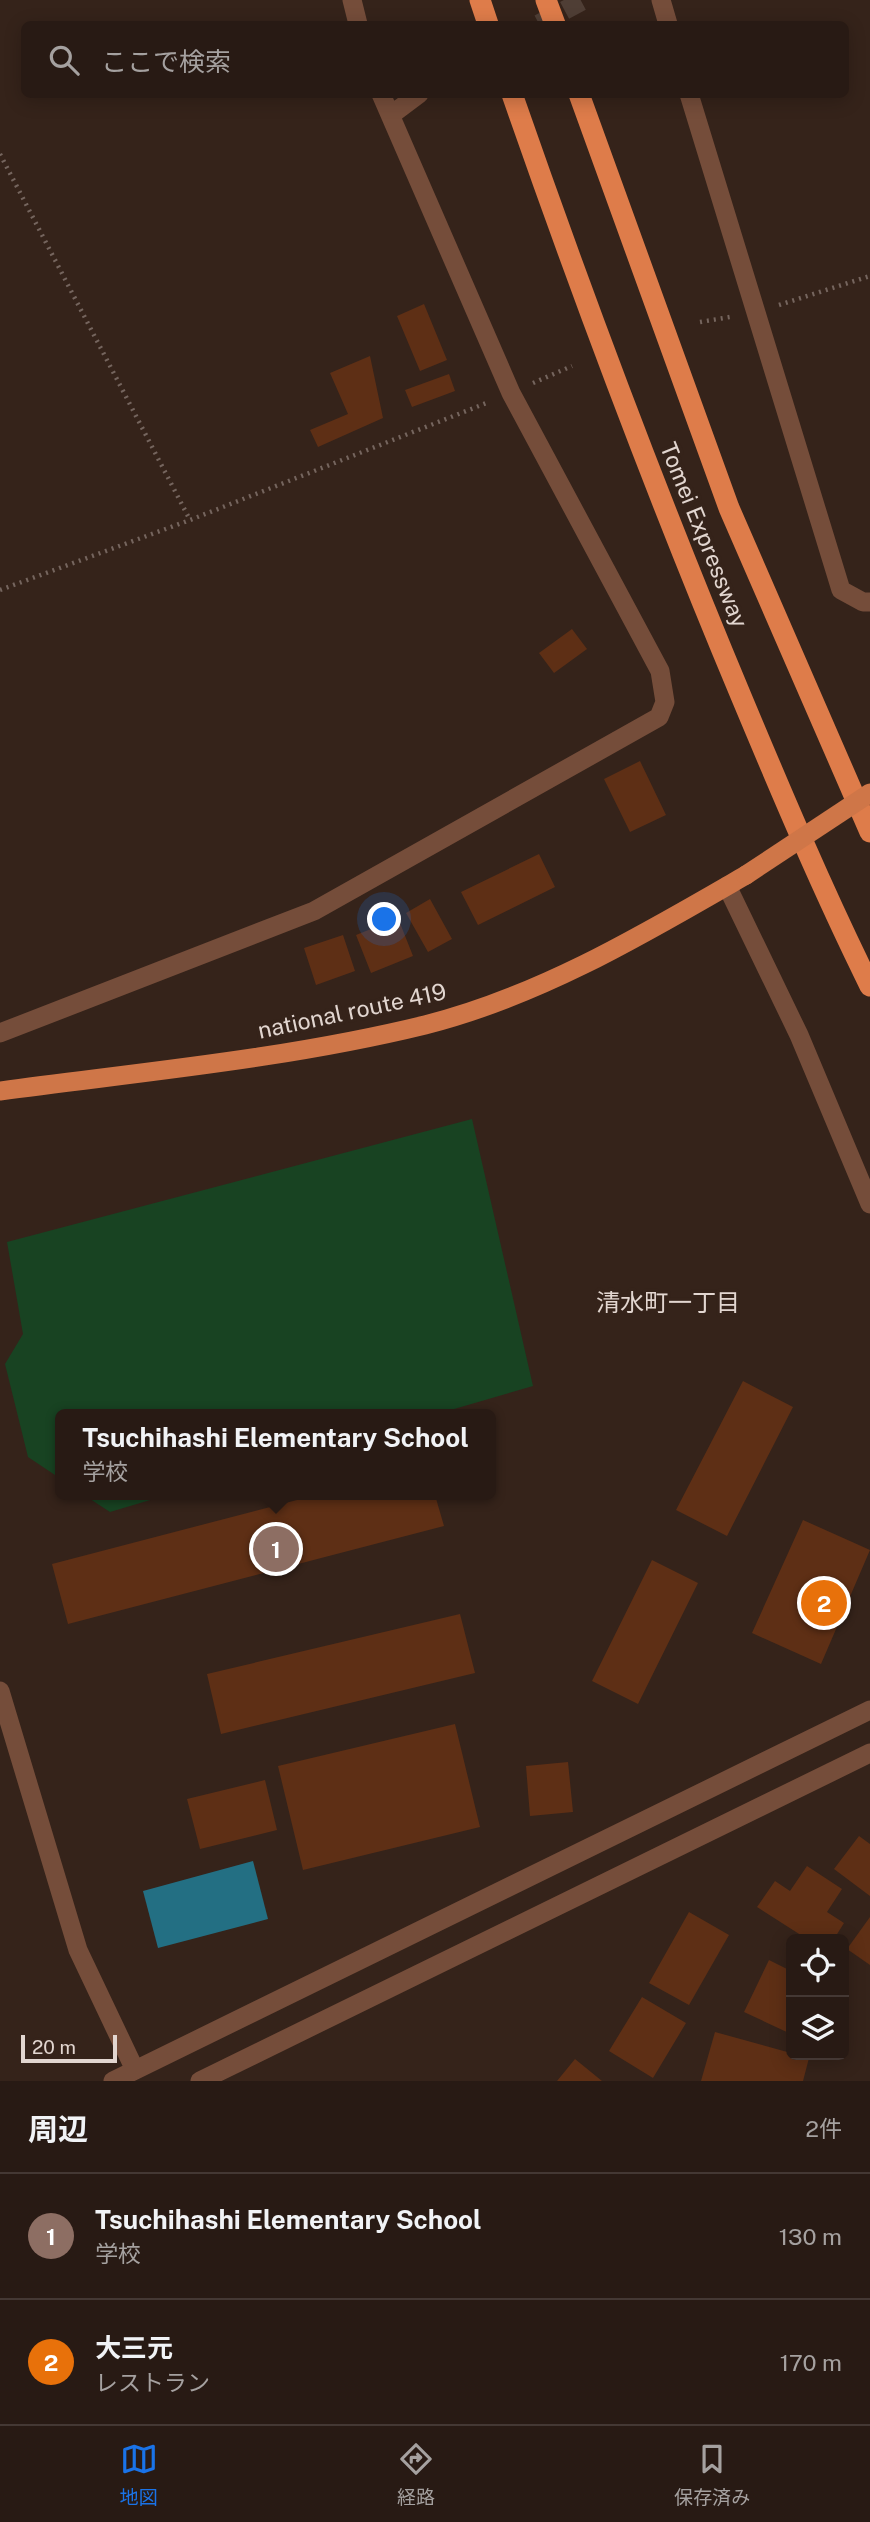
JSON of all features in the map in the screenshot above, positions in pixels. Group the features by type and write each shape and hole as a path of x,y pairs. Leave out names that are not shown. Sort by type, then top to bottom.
{"highway":[{"path":"480,0 487,21"},
{"path":"546,0 554,21"},
{"name":"Tomei Expressway","path":"513,98 585,303 671,530 773,772 870,986"},
{"name":"Tomei Expressway","path":"580,98 729,508 870,832"},
{"name":"national route 419","path":"0,1091 304,1049 426,1025 513,996 597,959 727,886 870,793"}],"street":[{"path":"352,0 357,21"},
{"path":"661,0 667,21"},
{"path":"0,1032 314,911 659,717 665,702 660,671 511,393 383,98"},
{"path":"391,115 414,98"},
{"path":"690,98 841,590 863,602 870,602"},
{"path":"727,886 799,1035 870,1204"},
{"path":"0,1691 78,1950 135,2070"},
{"path":"113,2081 870,1710"},
{"path":"200,2081 870,1753"}],"path":[{"path":"0,154 190,520"},
{"path":"700,322 755,313 870,276"},
{"path":"0,590 190,520 511,393 572,366"}],"green space":[{"path":"472,1119 533,1386 454,1409 55,1409 55,1475 28,1457 5,1364 23,1334 7,1242"},
{"path":"92,1500 150,1500 110,1512"}],"water":[{"path":"253,1861 268,1919 158,1948 143,1891"}],"building":[{"path":"424,304 447,360 420,371 397,316"},
{"path":"370,356 383,418 318,447 310,430 348,414 330,373"},
{"path":"449,374 455,391 412,407 405,390"},
{"path":"572,629 587,649 554,673 539,653"},
{"path":"640,761 666,815 630,832 604,779"},
{"path":"539,854 555,887 478,925 461,892"},
{"path":"430,899 452,939 428,952 406,913"},
{"path":"398,918 413,956 371,973 356,935"},
{"path":"343,935 355,971 316,985 304,948"},
{"path":"743,1381 793,1407 727,1536 676,1510"},
{"path":"297,1500 436,1500 444,1526 68,1624 52,1564"},
{"path":"803,1520 870,1550 821,1664 752,1633"},
{"path":"652,1560 698,1583 638,1704 592,1681"},
{"path":"460,1614 475,1673 221,1734 207,1674"},
{"path":"455,1724 480,1827 303,1870 278,1766"},
{"path":"568,1762 573,1812 530,1816 526,1766"},
{"path":"265,1780 277,1830 200,1849 187,1799"},
{"path":"859,1836 870,1844 870,1896 834,1869"},
{"path":"807,1866 842,1889 827,1912 844,1923 837,1934 799,1934 757,1907 775,1881 790,1891"},
{"path":"689,1912 729,1935 689,2005 649,1983"},
{"path":"870,1917 870,1965 849,1950 849,1946"},
{"path":"769,1960 786,1968 786,2032 744,2012"},
{"path":"642,1997 686,2023 653,2078 609,2051"},
{"path":"715,2032 786,2052 786,2060 808,2060 803,2081 701,2081"},
{"path":"575,2059 602,2081 557,2081"}],"tunnel":[{"path":"545,21 584,0"}],"place":[{"name":"Tsuchihashi Elementary School","path":"276,1549"},
{"name":"大三元","path":"824,1603"}],"district":[{"name":"清水町一丁目","path":"668,1303"}]}
